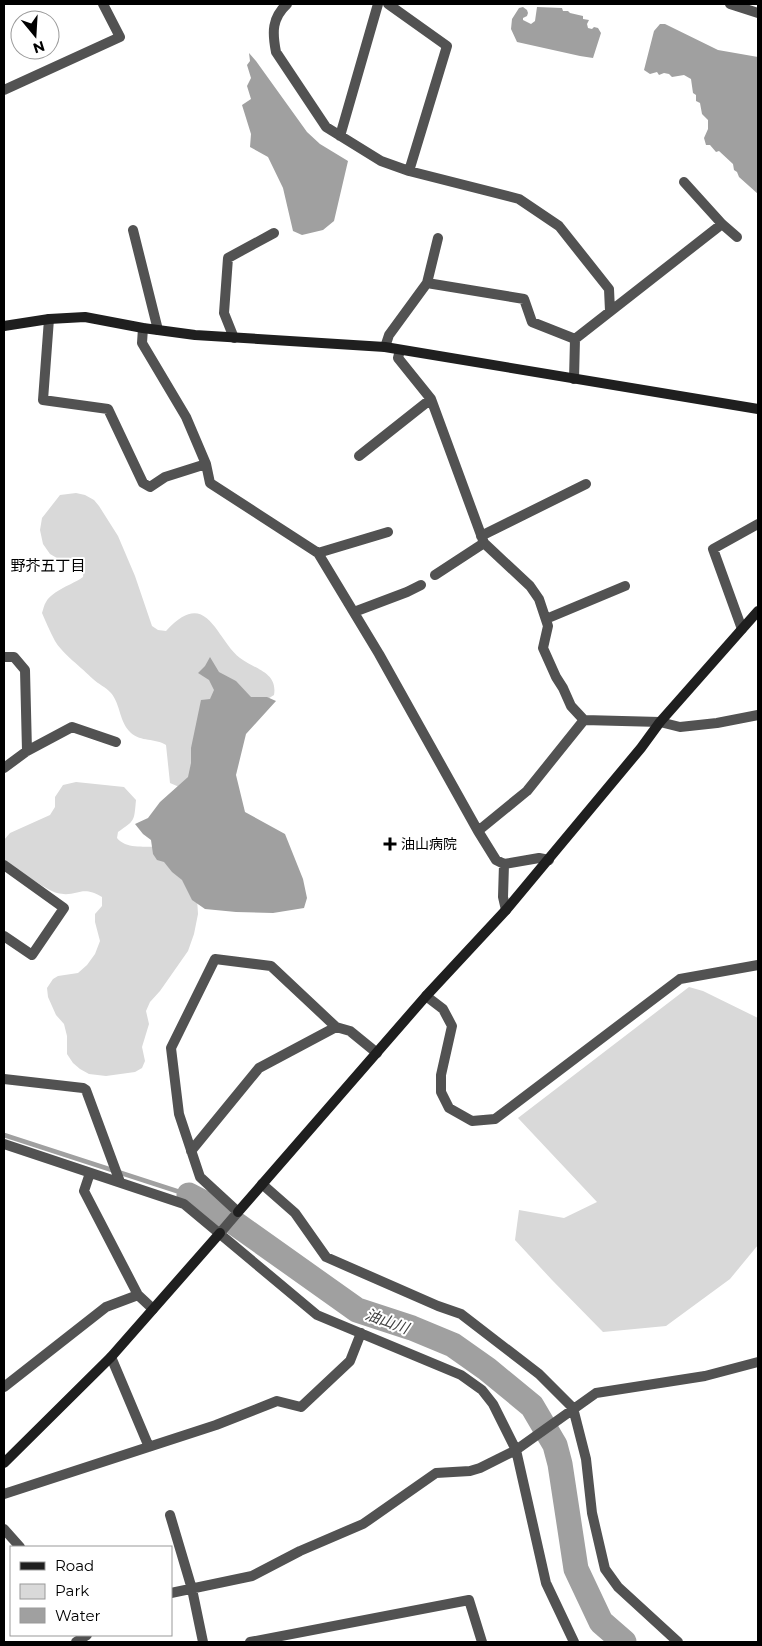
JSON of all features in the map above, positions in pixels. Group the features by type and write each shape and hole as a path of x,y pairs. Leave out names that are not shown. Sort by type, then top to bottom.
{"street":[{"path":"4,90 120,37 104,4"},
{"path":"288,4 279,12 275,23 273,40 276,52 326,127 381,161 409,171 519,199 559,226 609,289 610,311"},
{"path":"340,136 378,4"},
{"path":"388,4 447,46 409,171"},
{"path":"734,4 758,13"},
{"path":"684,182 722,224 737,237"},
{"path":"574,339 722,224"},
{"path":"132,230 158,330"},
{"path":"234,338 224,313 228,258 274,233"},
{"path":"384,347 389,335 427,283 438,238"},
{"path":"427,283 524,299 532,322 574,339"},
{"path":"4,326 49,319 85,317 195,335 384,347 758,409"},
{"path":"49,319 43,400 108,409 143,484 150,486 166,477 206,464"},
{"path":"143,328 142,343 186,417 206,464 210,483 318,553 354,612 496,860 504,864 539,858 549,860"},
{"path":"574,339 574,379"},
{"path":"400,350 398,358 431,399 482,539 530,586 539,599 548,626 543,648 571,706 584,720 660,722 680,727 717,723 758,715"},
{"path":"359,456 431,399"},
{"path":"435,575 482,539 586,484"},
{"path":"742,629 713,549 758,524"},
{"path":"318,553 388,532"},
{"path":"354,612 407,592 420,585"},
{"path":"546,619 624,586"},
{"path":"4,1463 111,1357 426,996 506,910 641,748 660,722 758,610"},
{"path":"4,657 14,657 25,670 27,751"},
{"path":"478,831 527,791 584,720"},
{"path":"4,768 27,751 72,727 116,742"},
{"path":"504,864 503,897 506,910"},
{"path":"4,865 64,908 32,954 4,936"},
{"path":"238,1212 200,1177 179,1114 171,1048 215,959 271,966 336,1027 350,1031 377,1053"},
{"path":"426,996 443,1009 452,1026 440,1075 441,1092 449,1108 472,1121 495,1119 680,979 758,965"},
{"path":"192,1151 259,1068 336,1027"},
{"path":"4,1079 83,1088 86,1090 120,1182"},
{"path":"4,1144 184,1204 317,1315 461,1375 482,1390 493,1404 516,1450 546,1583 574,1642"},
{"path":"90,1173 84,1191 138,1295 153,1309"},
{"path":"262,1184 295,1213 326,1257 438,1306 461,1314 539,1374 573,1408 586,1459 592,1513 605,1569 618,1587 678,1641"},
{"path":"4,1387 106,1307 138,1295"},
{"path":"4,1494 216,1425 277,1402 301,1407 350,1362 361,1333"},
{"path":"111,1357 149,1447"},
{"path":"172,1593 252,1576 300,1551 364,1524 436,1473 470,1471 516,1450 596,1393 705,1376 758,1362"},
{"path":"170,1515 192,1589 203,1642"},
{"path":"4,1529 19,1546"},
{"path":"250,1642 469,1600 482,1642"}],"green space":[{"path":"76,493 94,500 118,536 135,576 152,626 158,630 166,631 180,618 191,613 201,614 209,620 240,658 264,672 272,681 274,695 258,705 219,694 199,754 184,789 170,783 166,745 157,741 139,738 127,729 111,693 95,681 62,650 55,641 42,613 46,602 53,594 83,577 84,565 74,561 62,561 50,554 43,544 40,530 42,518 60,495"},
{"path":"76,782 124,787 136,800 135,813 133,820 118,832 117,838 125,844 140,847 156,847 197,898 198,914 188,951 150,1002 146,1011 149,1024 142,1047 145,1061 142,1068 135,1072 106,1076 89,1074 73,1063 67,1054 67,1036 64,1024 56,1015 48,997 47,988 53,979 58,976 78,973 95,954 100,941 95,914 102,906 102,897 95,893 84,891 70,894 57,893 38,883 4,859 4,840 10,833 50,815 55,807 55,797 63,785"},
{"path":"689,987 703,991 758,1018 758,1245 730,1279 666,1326 603,1332 515,1240 519,1210 564,1218 597,1202 518,1118"}],"water":[{"path":"523,7 528,13 523,20 531,24 535,21 537,7 562,8 563,11 583,16 583,19 589,20 588,28 598,28 601,33 593,58 517,42 511,29 512,19 519,8"},
{"path":"660,24 665,24 718,50 758,57 758,194 739,177 734,170 733,164 719,151 716,152 710,145 706,145 704,138 708,129 708,120 702,114 700,103 696,101 691,79 684,75 672,77 664,73 659,75 657,72 650,74 644,70 654,31"},
{"path":"249,53 307,132 320,144 348,161 334,221 323,230 302,235 293,231 283,188 268,157 250,147 251,134 242,105 251,99 247,86 251,78 247,65 250,61"},
{"path":"210,657 219,672 236,681 251,697 267,697 276,701 246,734 236,775 245,812 285,834 303,879 307,898 304,908 273,913 205,909 192,900 182,880 164,862 157,860 153,854 151,840 135,824 148,818 160,802 188,777 191,763 191,748 201,700 210,699 214,690 209,680 198,673"}],"waterway":[{"name":"油山川","path":"4,1135 189,1195"},
{"name":"油山川","path":"189,1195 212,1207 357,1310 412,1328 453,1345 487,1369 532,1406 555,1445 560,1464 576,1569 601,1622 624,1642"}],"place":[{"name":"油山病院","path":"390,844"}],"district":[{"name":"野芥五丁目","path":"48,565"}]}
